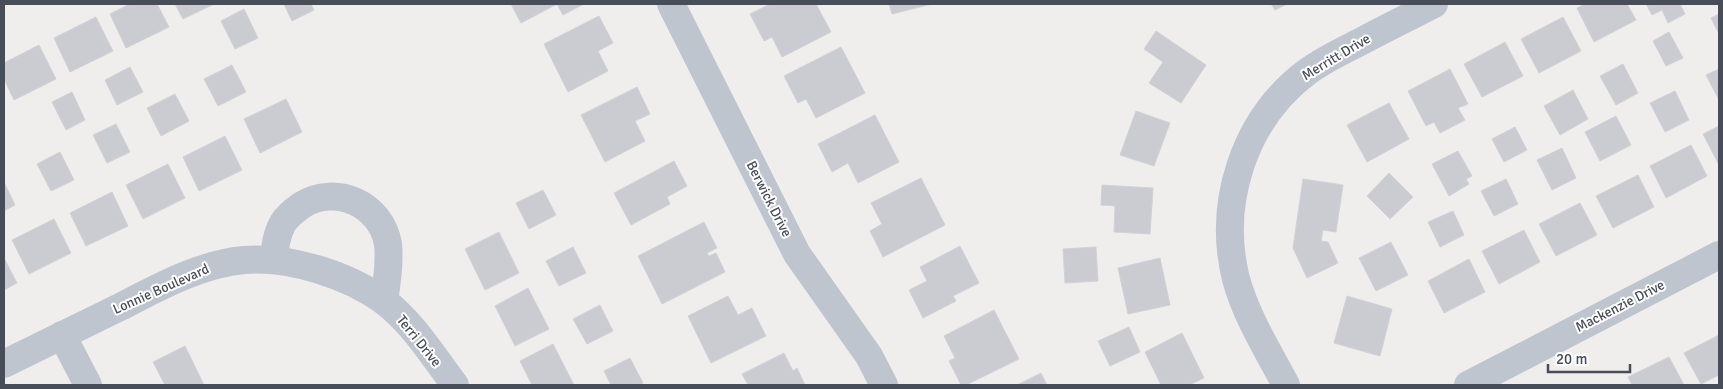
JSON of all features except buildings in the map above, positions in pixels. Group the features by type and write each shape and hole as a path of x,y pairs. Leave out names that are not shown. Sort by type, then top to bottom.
{"street":[{"name":"Berwick Drive","path":"671,4 797,254 869,356 884,385"},
{"name":"Merritt Drive","path":"1286,385 1246,309 1236,279 1230,242 1231,206 1239,166 1259,124 1283,93 1307,72 1334,55 1434,4"},
{"path":"274,260 277,238 283,223 294,210 311,200 327,196 346,198 361,204 373,215 388,243 384,301"},
{"name":"Mackenzie Drive","path":"1468,385 1719,255"},
{"name":"Lonnie Boulevard","path":"4,364 169,283 208,267 244,260 274,260 327,273"},
{"name":"Terri Drive","path":"327,273 353,283 384,301 409,324 455,385"},
{"path":"62,335 88,385"}]}
